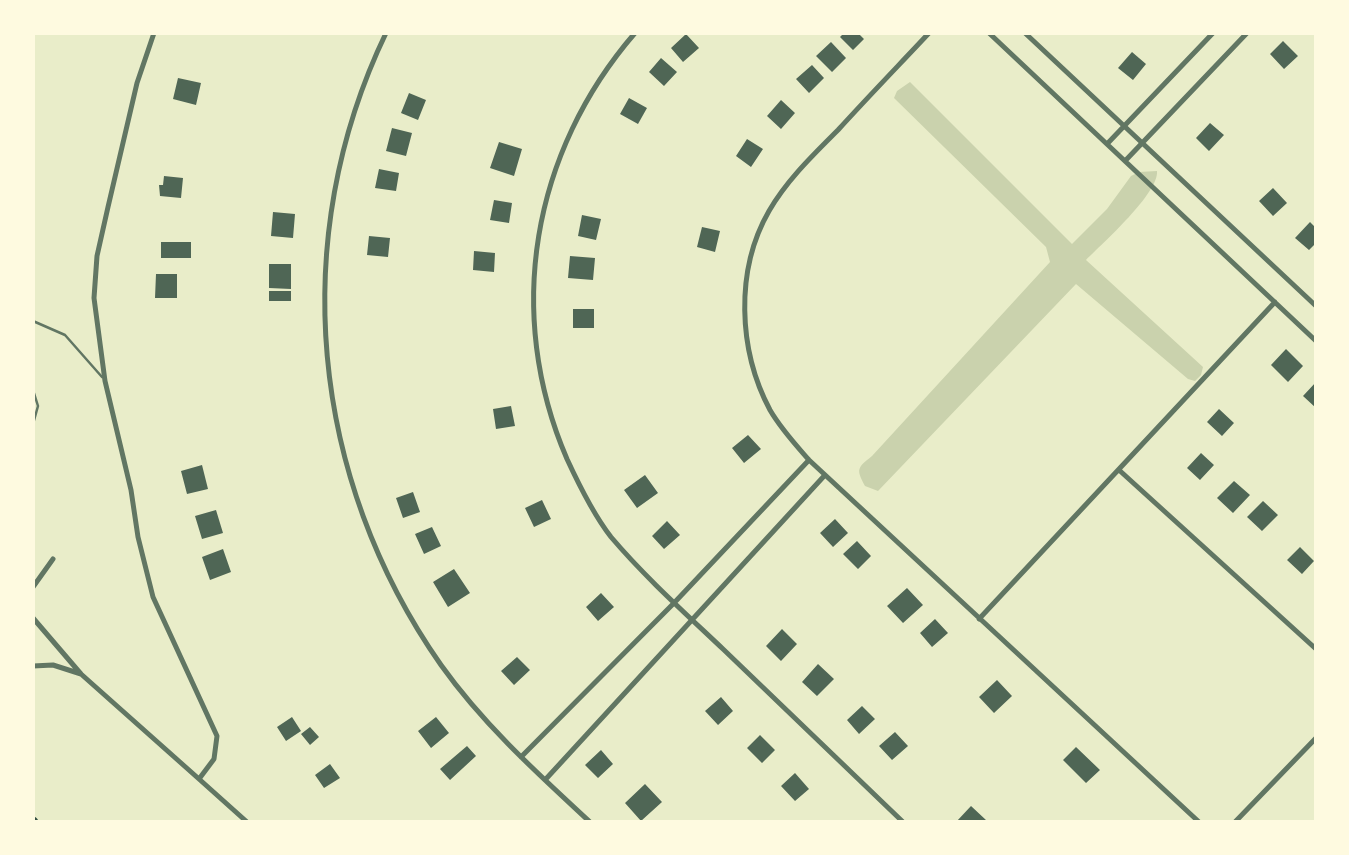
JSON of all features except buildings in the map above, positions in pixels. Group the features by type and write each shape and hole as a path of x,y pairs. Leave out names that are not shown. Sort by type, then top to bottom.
{"street":[{"path":"154,33 137,83 97,256 94,298 105,381 153,597 217,736 214,759 199,779"},
{"path":"386,33 361,90 348,131 329,219 324,301 325,338 333,407 349,478 385,571 443,667 521,757 590,822"},
{"path":"635,33 610,62 575,121 554,169 541,219 536,260 534,327 541,380 556,433 578,485 610,536 674,603 903,822"},
{"path":"929,33 790,180 768,212 754,246 746,283 745,324 753,367 770,409 787,435 809,460 1199,822"},
{"path":"989,33 1316,341"},
{"path":"1026,33 1316,306"},
{"path":"1107,144 1213,33"},
{"path":"1125,161 1247,33"},
{"path":"979,619 1275,302"},
{"path":"521,757 674,603 809,460"},
{"path":"1119,470 1316,649"},
{"path":"545,780 825,475"},
{"path":"33,587 53,559"},
{"path":"33,618 81,674 247,822"},
{"path":"33,666 53,665 81,674"},
{"path":"1235,822 1316,738"}],"lane":[{"path":"33,321 65,335 105,381"},
{"path":"33,390 38,406 33,424"}],"green space":[{"path":"910,82 1072,244 1107,209 1131,176 1139,172 1157,171 1149,192 1140,204 1086,260 1203,367 1201,375 1195,381 1188,379 1076,284 878,491 865,486 859,472 861,466 1050,262 1046,247 894,98 897,91"}]}
